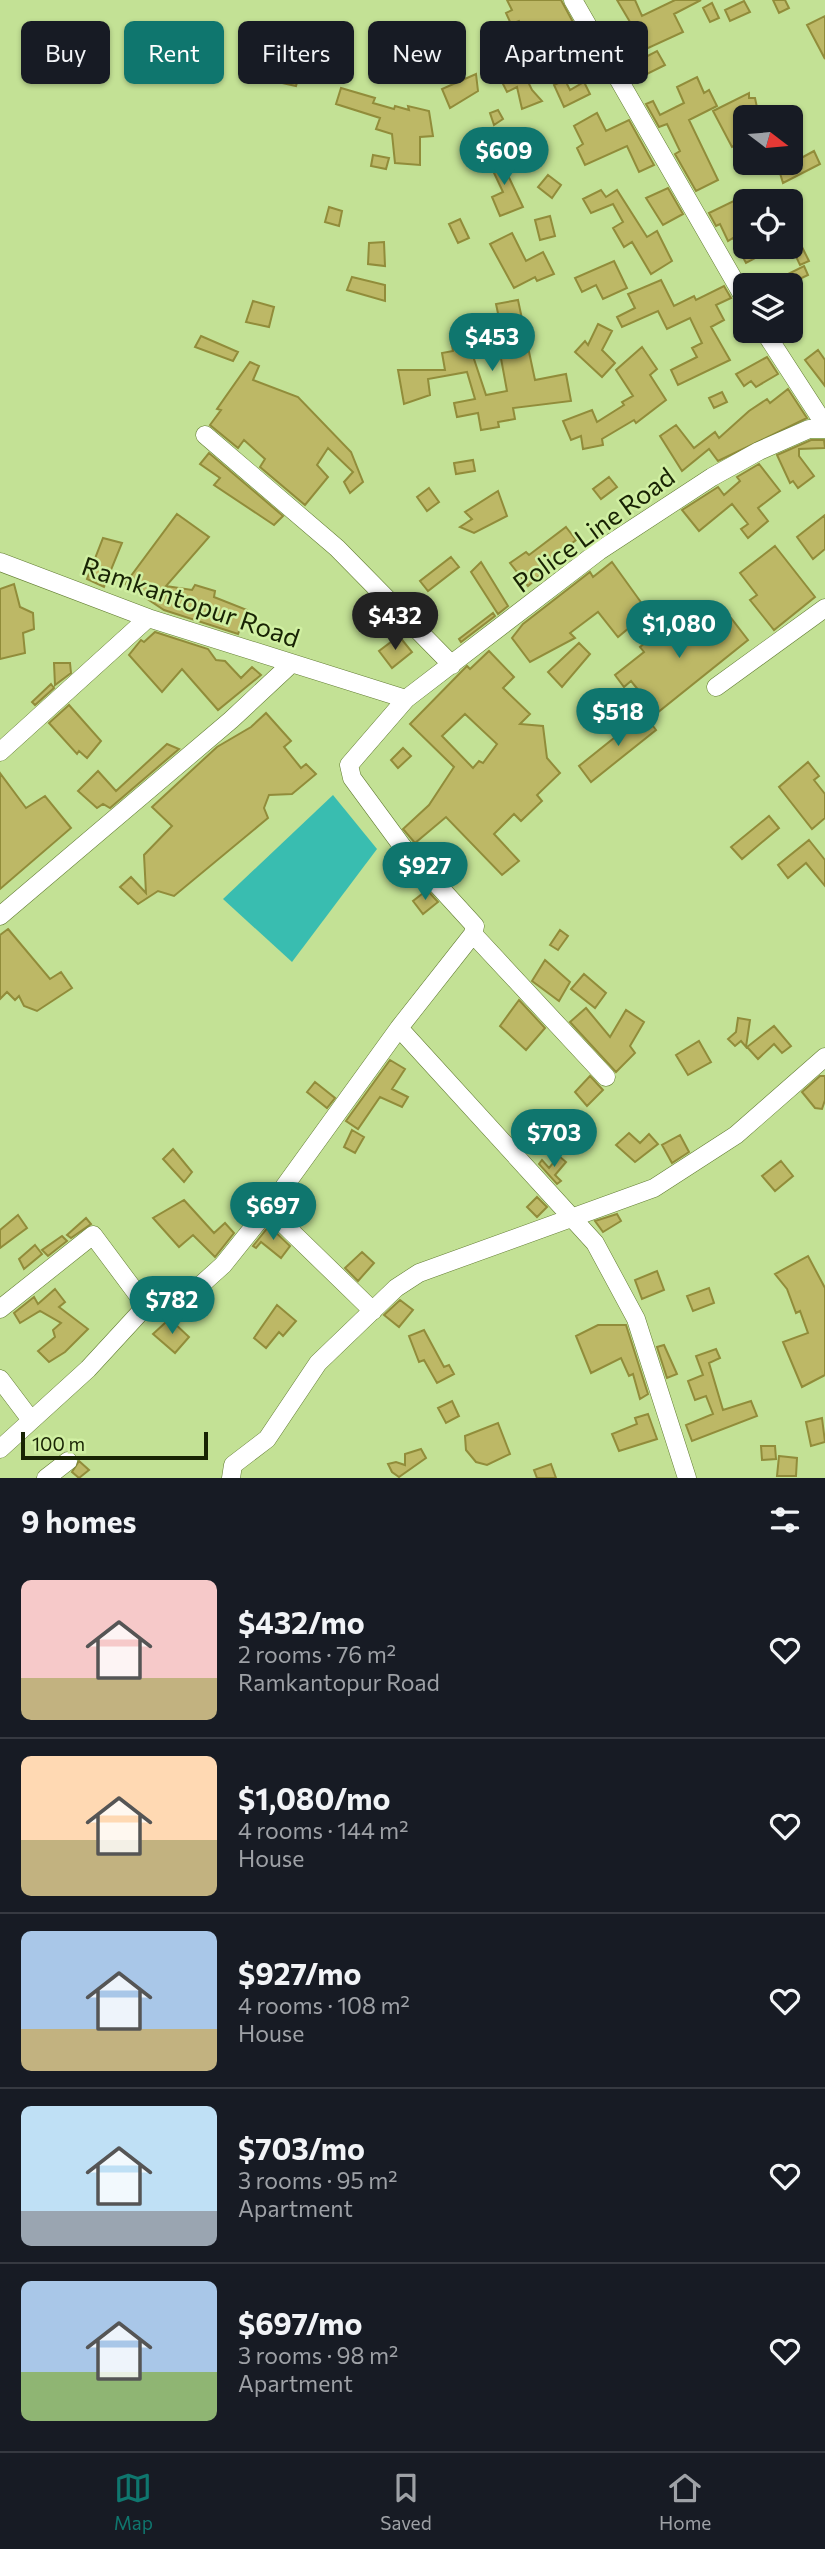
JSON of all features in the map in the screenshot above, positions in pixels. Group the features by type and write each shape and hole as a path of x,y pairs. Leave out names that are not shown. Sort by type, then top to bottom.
{"street":[{"path":"573,0 733,278"},
{"path":"772,343 825,427"},
{"name":"Police Line Road","path":"606,1077 473,934 475,926 471,918 402,846 349,774 349,765 406,699 599,551 712,477 759,451 809,429 825,427"},
{"path":"205,435 338,548 452,664"},
{"name":"Ramkantopur Road","path":"0,562 148,618 406,699"},
{"path":"716,687 825,608"},
{"path":"0,752 148,618"},
{"path":"0,916 232,720 291,664"},
{"path":"0,1309 93,1235 146,1306 163,1312 173,1310 223,1265 268,1209 399,1028 473,934"},
{"path":"399,1028 595,1243 636,1319 687,1478"},
{"path":"230,1478 233,1465 267,1440 318,1363 396,1288 419,1273 654,1188 736,1135 825,1056"},
{"path":"268,1209 373,1311"},
{"path":"0,1449 88,1369 146,1306"},
{"path":"0,1379 32,1420"},
{"path":"46,1478 68,1461"}],"water":[{"path":"333,795 377,849 292,962 223,899"}],"building":[{"path":"507,0 561,0 572,21 510,21 506,13 512,10"},
{"path":"617,0 635,0 642,16 675,0 701,0 674,14 683,32 648,48 648,21 629,21"},
{"path":"773,0 785,0 789,8 779,13"},
{"path":"744,1 750,12 730,21 725,10"},
{"path":"712,3 719,18 710,22 703,8"},
{"path":"825,16 825,59 807,25"},
{"path":"657,51 665,65 648,74 648,56"},
{"path":"476,74 478,91 450,108 442,89 453,84 466,84 466,78"},
{"path":"697,77 704,93 709,90 717,106 689,120 718,180 696,191 675,154 680,151 667,124 659,127 646,104 653,101 660,115 684,103 677,87"},
{"path":"503,84 529,84 542,101 522,109 517,87 507,92"},
{"path":"567,84 570,90 585,84 590,94 564,107 554,85"},
{"path":"341,88 375,98 373,103 394,109 395,106 409,110 408,106 429,111 433,136 420,137 420,165 395,163 392,134 376,129 380,118 336,104"},
{"path":"749,93 749,98 755,98 756,105 733,105 732,147 713,111"},
{"path":"498,110 503,119 494,125 490,113"},
{"path":"597,113 606,131 629,120 654,165 639,172 627,146 585,165 577,148 583,144 574,126"},
{"path":"496,150 523,207 500,216 492,197 503,192 486,156"},
{"path":"814,151 820,164 803,173 803,157"},
{"path":"373,155 389,158 386,169 371,166"},
{"path":"548,175 561,185 552,198 538,187"},
{"path":"781,175 799,175 783,183"},
{"path":"668,188 683,214 663,225 646,198"},
{"path":"601,190 606,197 617,190 647,237 657,231 672,261 651,274 632,242 624,247 613,228 623,222 613,204 591,213 583,199"},
{"path":"733,201 733,238 728,241 720,224 716,226 709,213"},
{"path":"329,207 342,211 339,226 325,222"},
{"path":"550,216 555,236 540,240 535,220"},
{"path":"460,219 469,238 458,243 449,224"},
{"path":"512,233 526,261 543,252 554,274 537,281 535,277 514,288 490,244"},
{"path":"384,242 385,266 368,264 369,243"},
{"path":"803,249 809,261 800,265 797,259 803,259"},
{"path":"614,261 627,288 603,299 596,285 582,292 575,278"},
{"path":"804,266 808,275 803,277 803,273 790,273"},
{"path":"352,277 385,285 385,301 347,290"},
{"path":"661,280 674,306 694,296 696,300 724,286 731,298 716,305 724,320 711,327 730,360 678,385 671,370 697,357 692,348 702,343 690,318 667,329 658,311 622,327 617,317 635,308 628,294"},
{"path":"518,300 535,380 566,374 571,401 513,408 515,419 498,422 499,427 481,430 478,413 457,417 454,403 475,399 467,372 428,379 430,395 404,404 398,370 445,370 442,353 453,351 450,334 473,330 476,343 469,344 486,395 507,391 500,353 504,352 500,331 479,335 476,322 499,318 496,304"},
{"path":"253,301 274,307 269,327 246,322"},
{"path":"598,324 612,331 602,350 615,363 602,377 575,352 585,341 588,345"},
{"path":"201,336 238,352 233,361 195,347"},
{"path":"642,347 657,369 650,375 666,400 636,423 634,420 602,439 603,445 583,449 581,436 571,440 563,421 592,410 597,422 624,405 622,402 633,396 616,370"},
{"path":"818,350 825,360 825,386 805,360"},
{"path":"767,357 778,374 756,387 751,381 744,386 736,374"},
{"path":"250,362 259,366 253,380 298,397 351,452 363,482 350,493 344,482 353,472 328,448 317,465 328,477 305,505 260,467 265,459 244,440 238,448 210,425 221,410 217,409"},
{"path":"788,389 807,418 718,461 709,449 682,471 660,436 676,425 694,448 715,432 719,438 749,411 767,399 770,403"},
{"path":"722,392 727,402 714,408 709,398"},
{"path":"811,440 824,440 825,448 799,449 799,456 814,476 798,488 793,481 790,483 777,455"},
{"path":"209,453 283,516 274,525 214,485 220,478 200,464"},
{"path":"473,460 475,471 456,474 454,463"},
{"path":"759,464 780,491 758,508 768,521 748,538 741,529 748,524 732,504 699,531 682,510 718,487 724,495 740,481 737,477"},
{"path":"609,477 617,487 601,499 593,489"},
{"path":"429,488 439,502 427,511 417,497"},
{"path":"498,491 507,516 474,533 460,527 472,519 465,512"},
{"path":"177,514 209,537 166,586 192,590 195,585 215,591 214,597 247,610 238,634 164,610 125,584"},
{"path":"825,515 825,549 813,559 797,537"},
{"path":"566,527 576,540 540,568 544,572 528,586 510,563 526,552 529,555"},
{"path":"103,538 122,543 104,587 87,579"},
{"path":"775,546 815,597 774,630 750,600 757,595 740,573"},
{"path":"451,557 459,567 428,591 420,581"},
{"path":"481,562 508,606 498,614 471,572"},
{"path":"612,562 648,612 618,637 598,612 570,633 575,638 530,662 512,638 523,624 590,572 593,577"},
{"path":"14,584 20,607 33,613 34,629 23,633 25,653 0,659 0,589"},
{"path":"493,613 495,616 461,642 459,639"},
{"path":"682,614 703,640 731,618 748,640 657,713 631,681 624,687 615,675 644,652 640,647"},
{"path":"155,632 208,649 216,660 225,661 241,678 252,667 261,675 218,710 182,669 162,692 129,655 141,640 144,642"},
{"path":"399,636 412,652 392,668 379,651"},
{"path":"579,643 590,654 562,687 548,672"},
{"path":"489,651 514,677 503,688 530,714 520,724 543,726 547,758 560,773 537,795 542,801 521,821 514,814 494,834 519,861 502,875 446,817 415,843 403,829 429,805 454,767 410,724 467,666 470,669","holes":["465,714 497,744 483,763 479,761 473,768 442,736"]},
{"path":"54,663 70,663 71,673 55,685"},
{"path":"51,684 54,688 35,705 32,702"},
{"path":"69,705 101,741 87,758 79,751 77,754 49,723"},
{"path":"266,713 291,741 284,747 301,768 306,764 316,774 292,794 269,795 264,808 268,818 174,896 158,891 138,904 120,887 131,877 146,893 144,855 172,826 152,807 217,747 251,727"},
{"path":"644,714 656,730 591,782 579,766"},
{"path":"167,744 179,749 110,808 103,804 97,808 78,791 98,771 116,791"},
{"path":"403,748 411,756 398,768 391,760"},
{"path":"808,762 819,776 814,780 825,794 825,818 812,829 779,787"},
{"path":"0,773 26,808 45,796 71,828 0,889"},
{"path":"769,816 779,828 742,859 731,847"},
{"path":"809,840 825,860 825,886 806,863 788,878 778,865"},
{"path":"427,890 438,902 423,914 413,901"},
{"path":"8,929 50,979 61,972 72,988 37,1011 24,1006 19,996 15,1000 7,992 0,999 0,935"},
{"path":"560,930 568,936 558,950 550,945"},
{"path":"545,960 570,982 559,1001 532,981"},
{"path":"584,974 606,993 595,1008 571,989"},
{"path":"519,1000 545,1028 526,1050 500,1026"},
{"path":"586,1008 610,1037 626,1010 644,1022 630,1046 635,1053 616,1072 570,1022"},
{"path":"738,1018 750,1020 746,1047 741,1041 735,1046 728,1039 736,1032"},
{"path":"774,1026 791,1046 782,1053 774,1044 758,1059 747,1047"},
{"path":"699,1041 711,1062 688,1075 676,1055"},
{"path":"390,1060 405,1069 392,1089 408,1097 402,1107 380,1097 358,1129 346,1121"},
{"path":"590,1076 603,1090 587,1106 575,1092"},
{"path":"820,1076 825,1076 825,1100 822,1109 815,1108 802,1092"},
{"path":"315,1082 335,1098 327,1108 307,1092"},
{"path":"571,1121 588,1139 577,1150 562,1133"},
{"path":"352,1130 364,1137 355,1153 344,1147"},
{"path":"629,1133 640,1143 649,1134 658,1144 635,1162 616,1145"},
{"path":"680,1135 689,1152 672,1163 662,1145"},
{"path":"173,1149 192,1172 184,1182 163,1159"},
{"path":"559,1156 566,1162 555,1175 561,1181 557,1184 539,1164 542,1160 549,1168"},
{"path":"781,1161 793,1176 775,1191 762,1176"},
{"path":"537,1197 547,1207 537,1217 527,1207"},
{"path":"184,1200 214,1233 225,1223 234,1233 215,1257 193,1235 179,1247 153,1218"},
{"path":"617,1214 621,1221 603,1232 595,1221"},
{"path":"18,1215 27,1228 0,1248 0,1230"},
{"path":"86,1218 91,1224 71,1238 67,1235"},
{"path":"269,1226 290,1246 281,1258 261,1242 256,1248 253,1246"},
{"path":"62,1236 67,1241 48,1256 42,1250"},
{"path":"35,1245 42,1254 24,1269 19,1259"},
{"path":"362,1252 374,1263 358,1281 345,1268"},
{"path":"808,1256 825,1288 825,1375 802,1387 783,1342 808,1333 800,1311 796,1313 787,1289 775,1274"},
{"path":"657,1271 664,1290 642,1299 635,1280"},
{"path":"709,1288 714,1303 693,1311 687,1296"},
{"path":"55,1289 65,1302 59,1307 88,1329 65,1352 49,1362 38,1351 55,1337 53,1330 61,1323 40,1311 20,1323 14,1313 34,1297 38,1304"},
{"path":"400,1300 413,1310 399,1327 384,1315"},
{"path":"277,1305 296,1321 283,1336 279,1332 266,1348 254,1338"},
{"path":"173,1322 189,1337 175,1353 153,1334 165,1323"},
{"path":"598,1325 626,1325 648,1394 640,1399 633,1374 629,1376 621,1358 591,1373 576,1336"},
{"path":"424,1330 444,1367 449,1365 454,1374 437,1383 424,1360 419,1362 409,1336"},
{"path":"664,1345 677,1374 667,1378 657,1347"},
{"path":"716,1349 720,1358 709,1363 723,1410 751,1401 757,1416 692,1441 686,1425 713,1414 706,1396 695,1400 688,1381 703,1375 696,1356"},
{"path":"452,1401 459,1416 446,1423 438,1408"},
{"path":"648,1414 657,1439 619,1451 612,1434 637,1424 635,1418"},
{"path":"822,1418 825,1442 811,1446 806,1422"},
{"path":"498,1423 510,1454 487,1465 476,1462 466,1450 465,1436"},
{"path":"761,1446 775,1446 776,1459 762,1460"},
{"path":"421,1449 426,1458 399,1477 392,1472 388,1464 396,1462 405,1465 405,1454"},
{"path":"779,1456 797,1458 796,1476 777,1476"},
{"path":"79,1461 89,1470 79,1478 72,1472"},
{"path":"551,1464 556,1478 537,1478 534,1470"}]}
